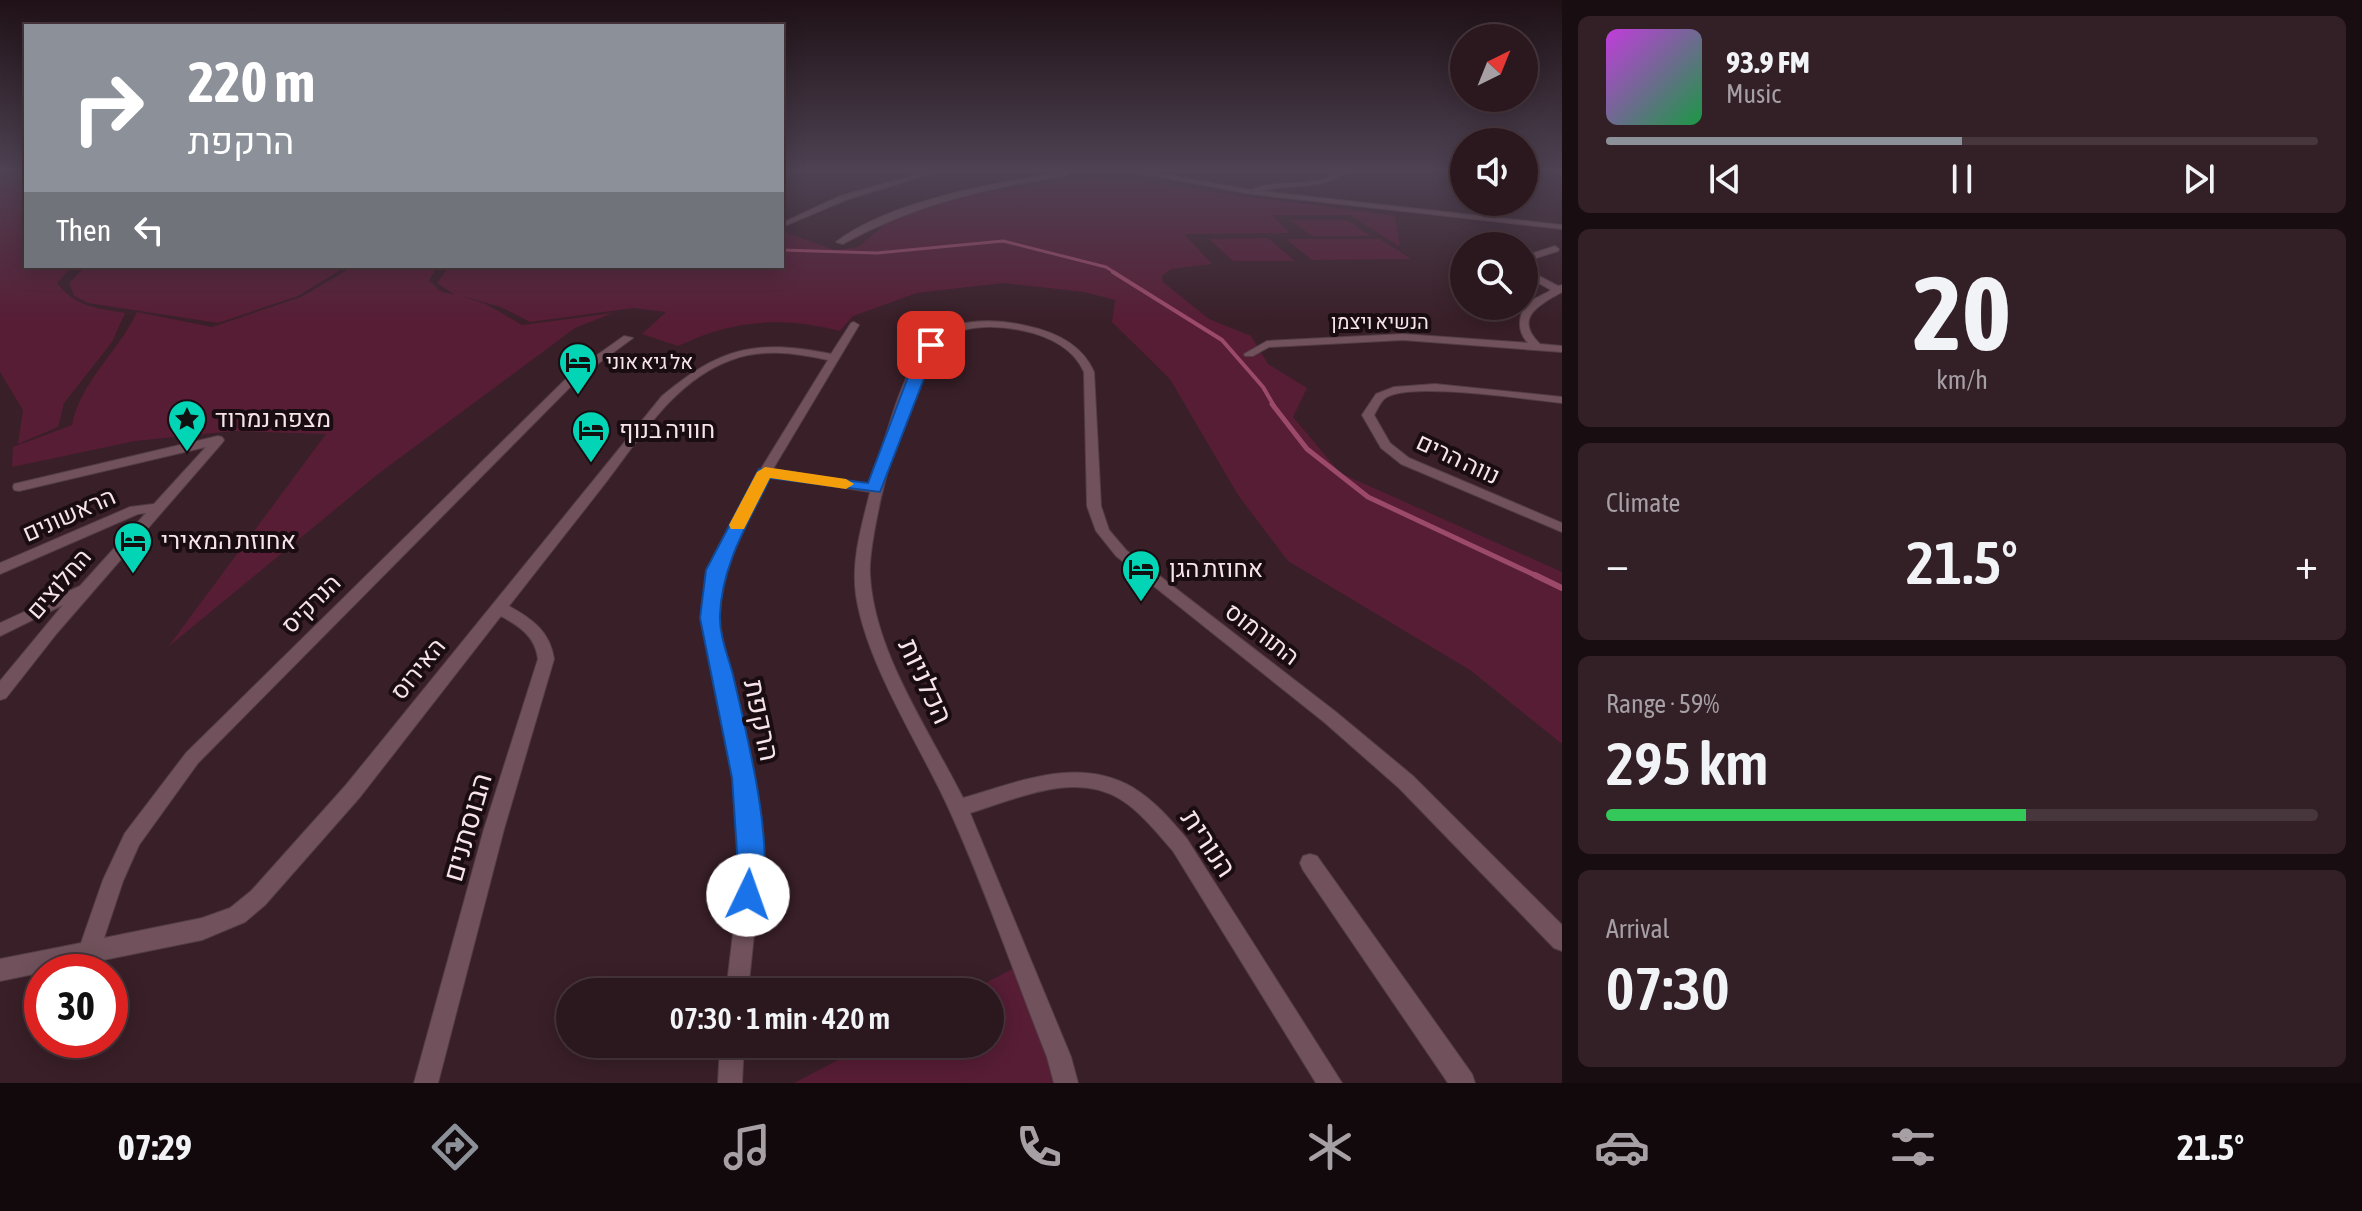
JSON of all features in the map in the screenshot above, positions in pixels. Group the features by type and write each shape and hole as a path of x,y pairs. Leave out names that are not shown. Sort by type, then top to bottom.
{"street":[{"path":"840,242 875,221"},
{"path":"1505,221 1562,227"},
{"path":"1538,254 1555,249"},
{"path":"1538,278 1559,289"},
{"path":"1537,347 1526,336 1524,317 1532,305 1559,289"},
{"name":"הרקפת","path":"739,978 751,867 744,778 710,618 715,570 765,472 854,325"},
{"name":"הכלניות","path":"983,325 949,333 931,345 918,369 874,489 862,570 863,595 873,630 958,808 1054,1044 1066,1083"},
{"name":"התורמוס","path":"983,325 1006,325 1048,335 1073,348 1085,359 1089,372 1094,506 1103,531 1121,553 1330,717 1406,782 1562,940"},
{"name":"הנשיא ויצמן","path":"1249,354 1267,344 1403,337 1562,349"},
{"name":"הנרקיס","path":"89,950 113,880 132,839 192,758 577,374 628,338"},
{"name":"האירוס","path":"0,970 202,929 237,915 258,898 353,791 657,409 686,381 721,359 756,348 800,351 833,358"},
{"name":"נווה הרים","path":"1562,400 1411,387 1380,396 1368,415 1385,445 1405,461 1562,528"},
{"name":"החלוצים","path":"0,693 87,587 218,440 19,487"},
{"path":"765,472 874,489"},
{"name":"הראשונים","path":"0,569 135,510 158,508"},
{"path":"0,630 87,587"},
{"name":"הבוסתנים","path":"426,1083 494,829 546,659 546,643 532,627 500,608"},
{"name":"הנורית","path":"958,808 1064,778 1095,779 1133,794 1158,816 1180,845 1330,1083"},
{"path":"1310,863 1463,1083"},
{"path":"730,1083 731,1058"}],"shaded area":[{"path":"0,221 24,221 24,268 70,268 57,283 64,291 87,305 125,313 112,342 64,403 58,427 18,444 23,410 0,372"},
{"path":"889,221 1278,221 1290,233 1184,234 1212,264 1171,269 1162,276 1163,282 1209,319 1251,336 1268,364 1307,388 1293,417 1340,473 1562,572 1562,744 1470,670 1288,561 1238,495 1170,379 1112,322 1115,300 1084,292 1003,283 917,293 853,316 840,331 798,323 757,323 718,331 678,346 642,334 666,312 634,308 530,322 501,307 461,296 486,304 522,325 613,313 575,328 378,474 168,647 326,434 234,431 135,441 12,467 13,447 72,425 76,409 91,381 137,312 212,327 301,297 351,268 437,268 429,280 440,291 455,295 437,283 448,268 784,268 784,232 834,250 858,247"},
{"path":"1291,221 1348,221 1371,236 1312,236"},
{"path":"1359,221 1396,221 1400,247"},
{"path":"1268,238 1295,261 1233,261 1209,239"},
{"path":"1286,239 1380,239 1411,259 1312,260"},
{"path":"84,268 344,268 298,296 218,323 88,303 74,296 69,283"},
{"path":"1022,964 1066,1083 794,1083 841,1058 1004,1058 1004,978 995,978"}],"waterway":[{"path":"784,250 877,253 1003,241 1106,267 1117,274"},
{"path":"1113,272 1222,340 1263,387 1274,406"},
{"path":"1272,404 1307,449 1368,497 1539,577"},
{"path":"1535,575 1562,588"}],"slow traffic":[{"path":"738,525 765,472 846,484"}],"place":[{"name":"אל גיא אוני","path":"578,396"},
{"name":"מצפה נמרוד","path":"187,453"},
{"name":"חוויה בנוף","path":"591,464"},
{"name":"אחוזת המאירי","path":"133,575"},
{"name":"אחוזת הגן","path":"1141,603"}],"route":[{"path":"748,895 751,867 744,778 710,618 715,570 765,472 874,489 918,369 931,345"}]}
